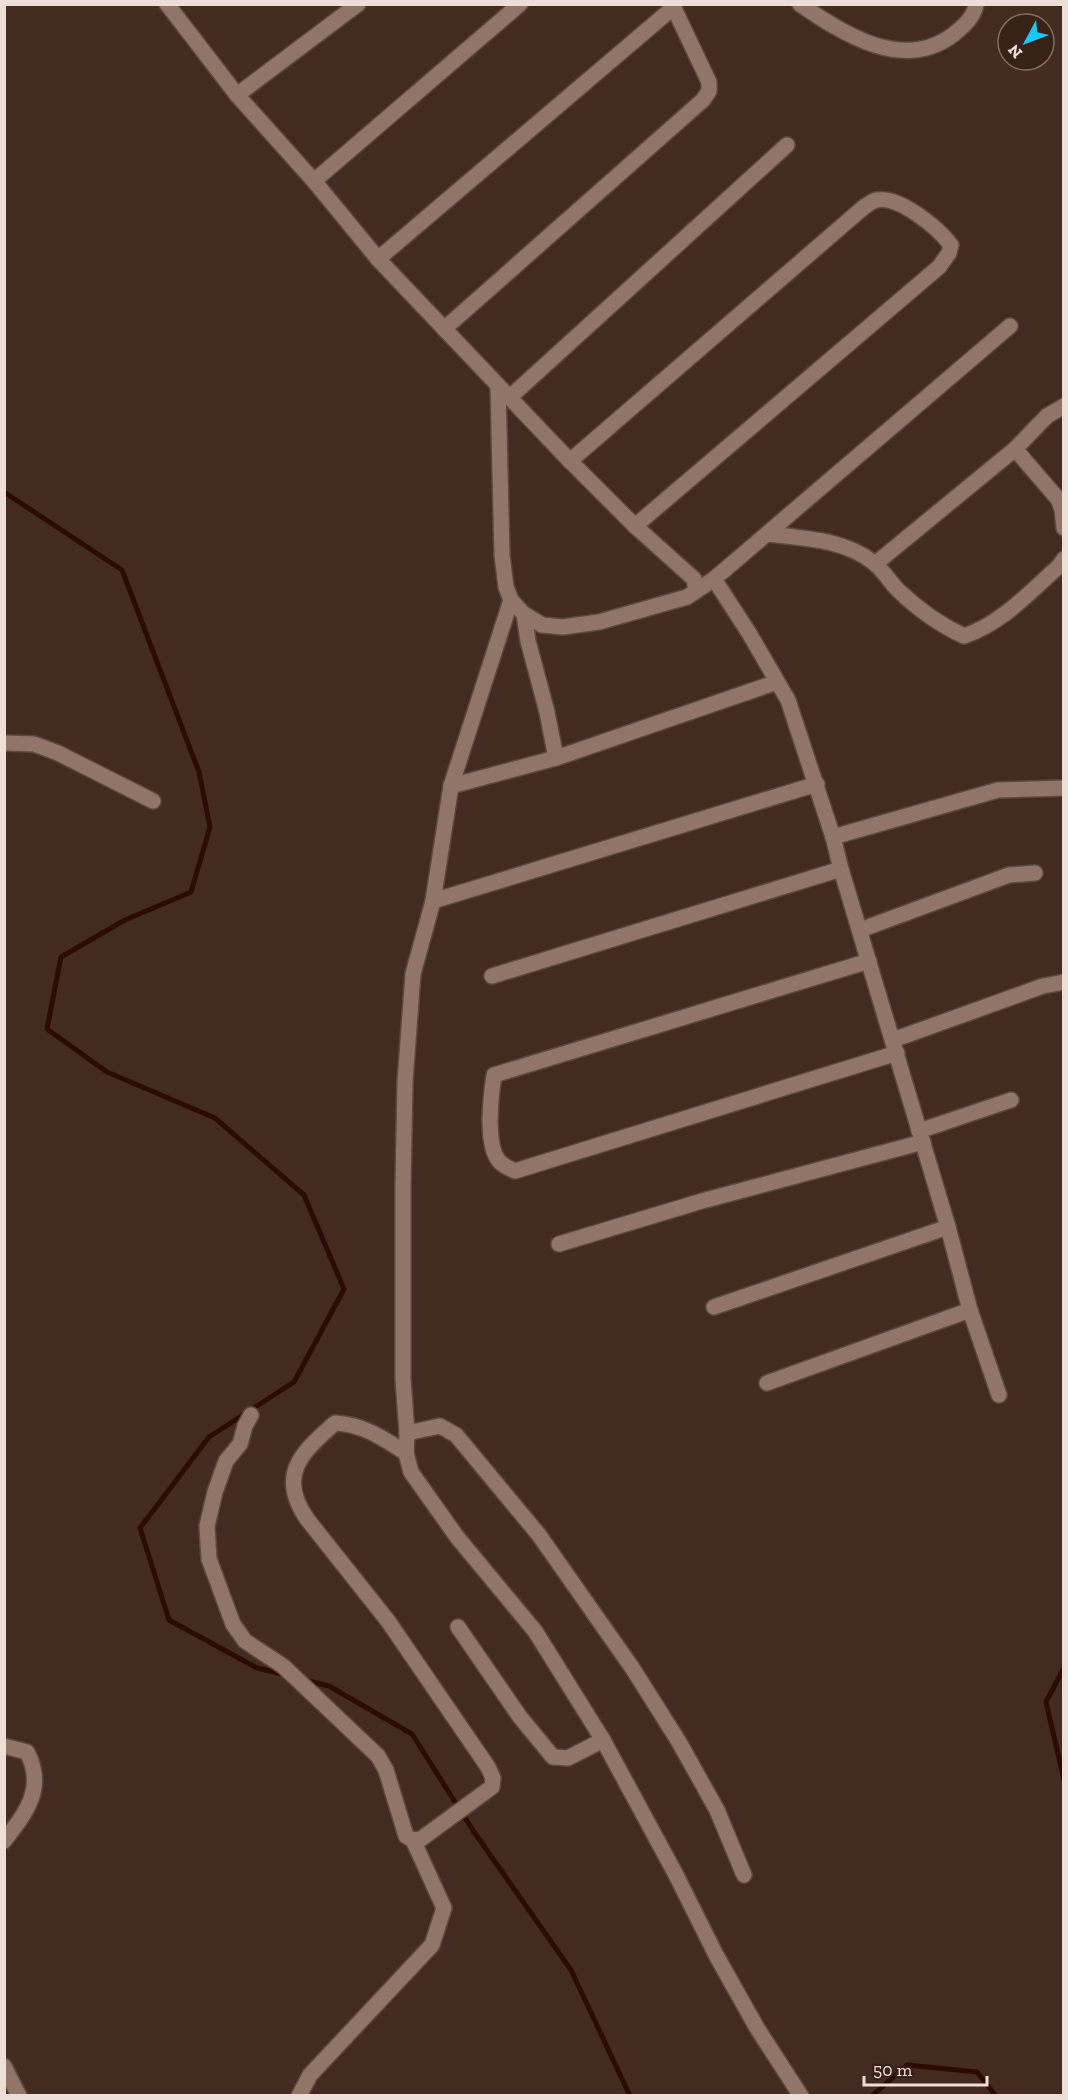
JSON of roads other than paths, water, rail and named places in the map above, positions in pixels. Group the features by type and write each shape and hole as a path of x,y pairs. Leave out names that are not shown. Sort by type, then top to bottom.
{"street":[{"path":"167,4 237,95 314,181 378,259 570,461 635,526 694,579 696,591"},
{"path":"237,95 358,4"},
{"path":"314,181 520,4"},
{"path":"800,4 829,24 871,45 897,50 933,46 945,40 965,25 976,9 976,4"},
{"path":"378,259 673,6 709,82 709,91 703,99 444,329"},
{"path":"509,398 787,145"},
{"path":"570,461 864,207 876,200 892,202 931,224 944,236 951,245 949,253 939,267 635,526"},
{"path":"498,387 502,555 506,587 511,600 524,614 542,625 563,627 598,622 687,597 714,579 1010,326"},
{"path":"875,564 1015,449 1047,416 1064,406"},
{"path":"1015,449 1058,499 1062,509 1064,528"},
{"path":"767,534 821,540 850,549 875,564 901,592 945,628 964,636 984,629 1004,615 1064,560"},
{"path":"714,579 788,700 817,784 948,1227 970,1310 999,1395"},
{"path":"511,600 451,786 433,901 413,974 405,1082 403,1379 407,1433 406,1453 411,1472 457,1537 535,1631 603,1740 757,2028 801,2096"},
{"path":"524,614 528,641 547,712 556,758"},
{"path":"451,786 556,758 777,682"},
{"path":"4,743 34,744 58,753 153,801"},
{"path":"433,901 817,784"},
{"path":"833,837 998,790 1064,788"},
{"path":"492,976 841,869"},
{"path":"860,930 1010,875 1035,873"},
{"path":"869,961 494,1075 489,1110 497,1160 515,1171 895,1046 1043,986 1064,982"},
{"path":"559,1244 921,1136 1011,1100"},
{"path":"714,1307 948,1227"},
{"path":"767,1383 970,1310"},
{"path":"251,1415 240,1444 226,1461 215,1492 207,1526 209,1559 229,1613 245,1641 283,1666 378,1756 386,1770 406,1836 417,1840 444,1908 432,1945 310,2075 298,2096"},
{"path":"406,1453 380,1436 352,1423 335,1422 307,1449 295,1468 293,1488 297,1504 395,1630 494,1778 492,1787 417,1840"},
{"path":"407,1433 440,1426 456,1435 539,1535 615,1642 679,1742 717,1810 744,1875"},
{"path":"458,1627 520,1717 554,1757 568,1758 603,1740"},
{"path":"4,1746 27,1752 34,1765 35,1782 31,1801 22,1819 4,1841"},
{"path":"4,2066 19,2096"}],"waterway":[{"path":"4,492 122,570 199,772 210,827 191,892 125,920 61,957 47,1029 107,1072 215,1118 304,1195 344,1289 294,1382 209,1437 140,1528 169,1620 257,1668 287,1675"},
{"path":"1064,1668 1046,1702 1064,1780"},
{"path":"305,1680 329,1686 412,1734 474,1832 571,1970 630,2096"},
{"path":"872,2096 907,2065 977,2072 996,2096"}]}
